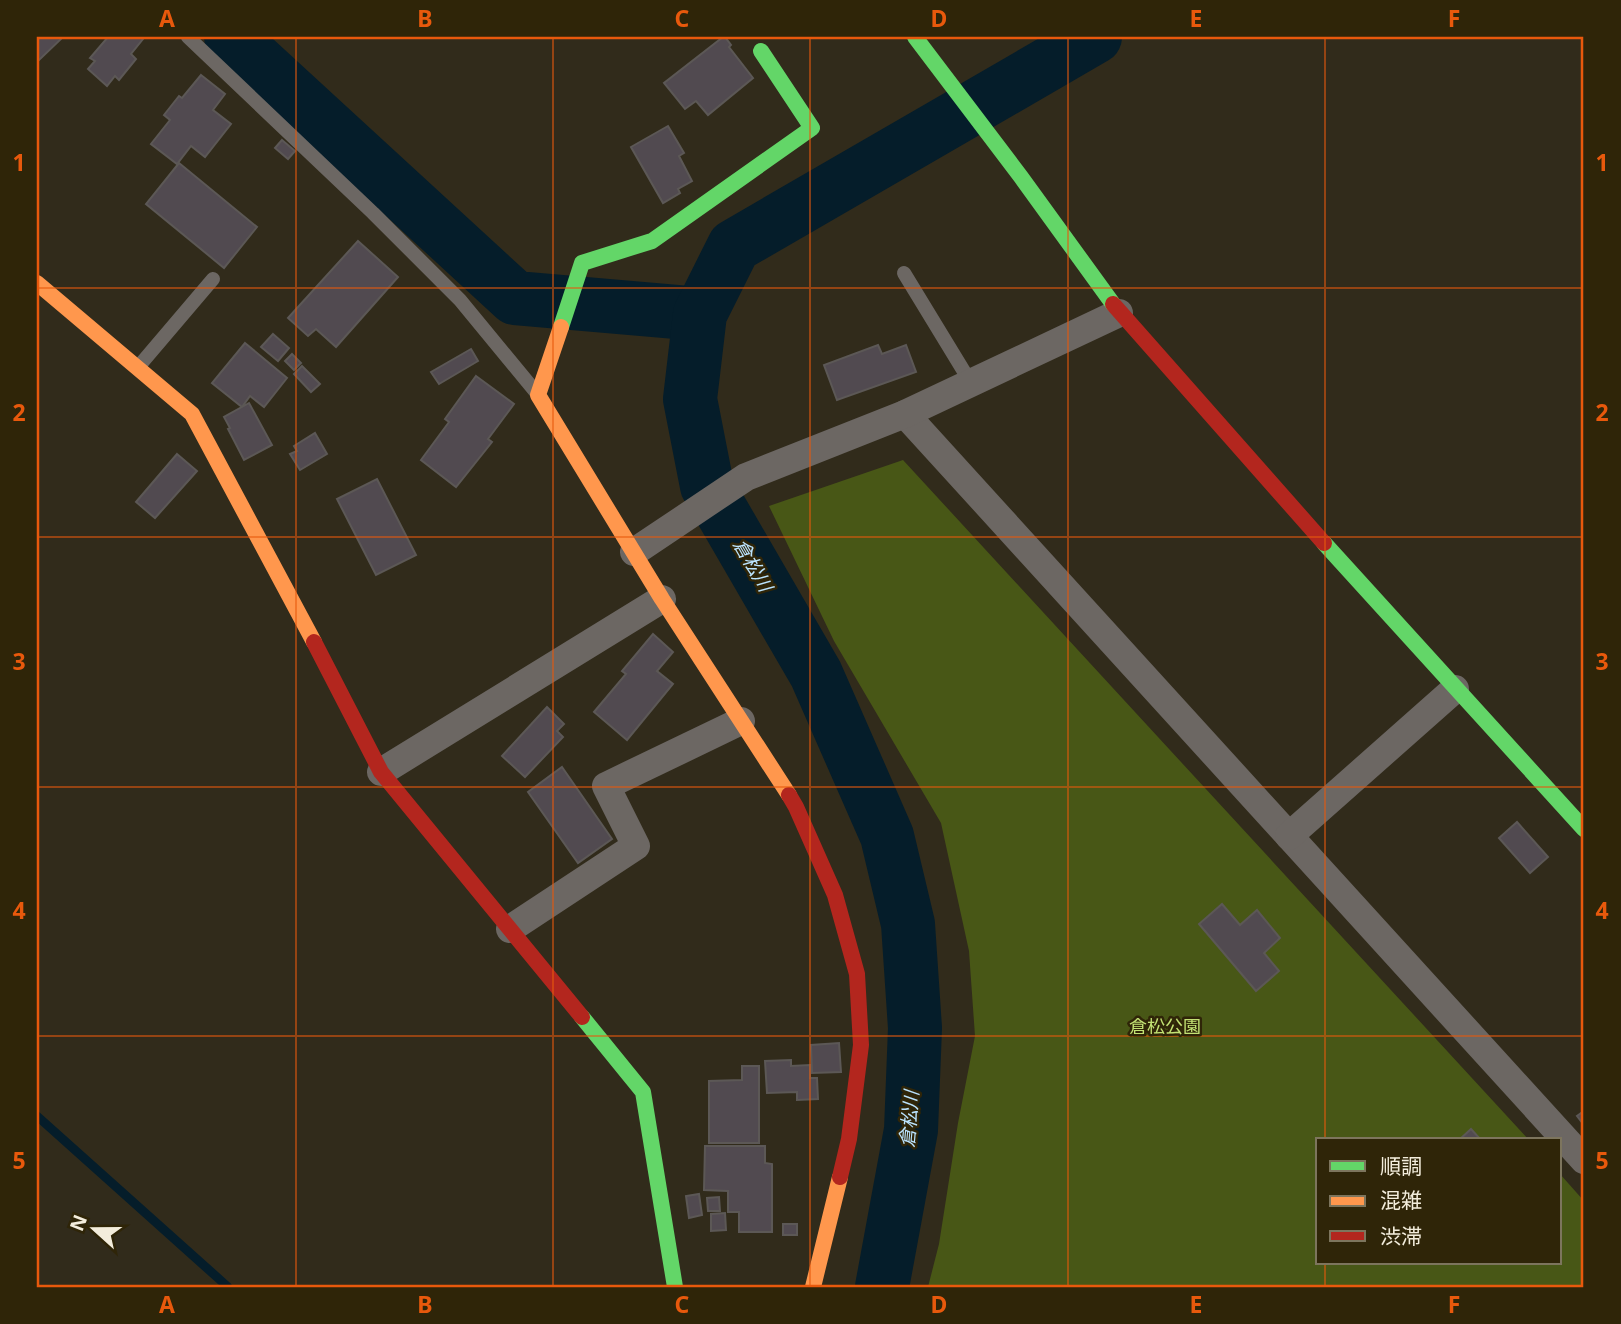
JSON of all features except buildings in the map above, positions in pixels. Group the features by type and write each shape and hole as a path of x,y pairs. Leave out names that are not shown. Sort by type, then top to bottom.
{"street":[{"path":"915,37 1119,313 1455,689 1584,829"},
{"path":"764,42 813,128 652,241 582,263 538,395 662,599 796,807 835,895 857,974 861,1045 850,1125 813,1287"},
{"path":"40,292 192,414 382,772 643,1092 675,1287"},
{"path":"634,552 746,477 905,414 1119,313"},
{"path":"905,414 1584,1160"},
{"path":"382,772 662,599"},
{"path":"1289,836 1455,689"},
{"path":"510,929 636,846 606,786 741,721"}],"lane":[{"path":"188,37 460,300 538,395"},
{"path":"904,273 971,383"},
{"path":"136,368 213,279"}],"green space":[{"name":"倉松公園","path":"903,460 1527,1138 1316,1138 1316,1264 1562,1264 1562,1176 1584,1201 1584,1287 928,1287 939,1244 975,1036 969,951 941,823 834,641 769,506"}],"waterway":[{"path":"231,37 515,298 700,314"},
{"name":"倉松川","path":"882,1287 911,1130 915,1028 908,924 887,836 816,674 707,486 690,399 700,314 734,246 1095,37"},
{"path":"37,1116 228,1287"}],"traffic: fast":[{"path":"915,37 1113,304"},
{"path":"561,327 582,263 652,241 812,128 761,51"},
{"path":"1324,543 1584,829"},
{"path":"582,1017 643,1092 675,1287"}],"traffic: slow":[{"path":"37,283 192,414 314,642"},
{"path":"561,327 538,395 662,599 789,795"},
{"path":"813,1287 840,1177"}],"traffic: jam":[{"path":"1113,304 1324,543"},
{"path":"314,642 381,772 582,1017"},
{"path":"789,795 835,895 857,974 861,1045 849,1139 840,1177"}]}
